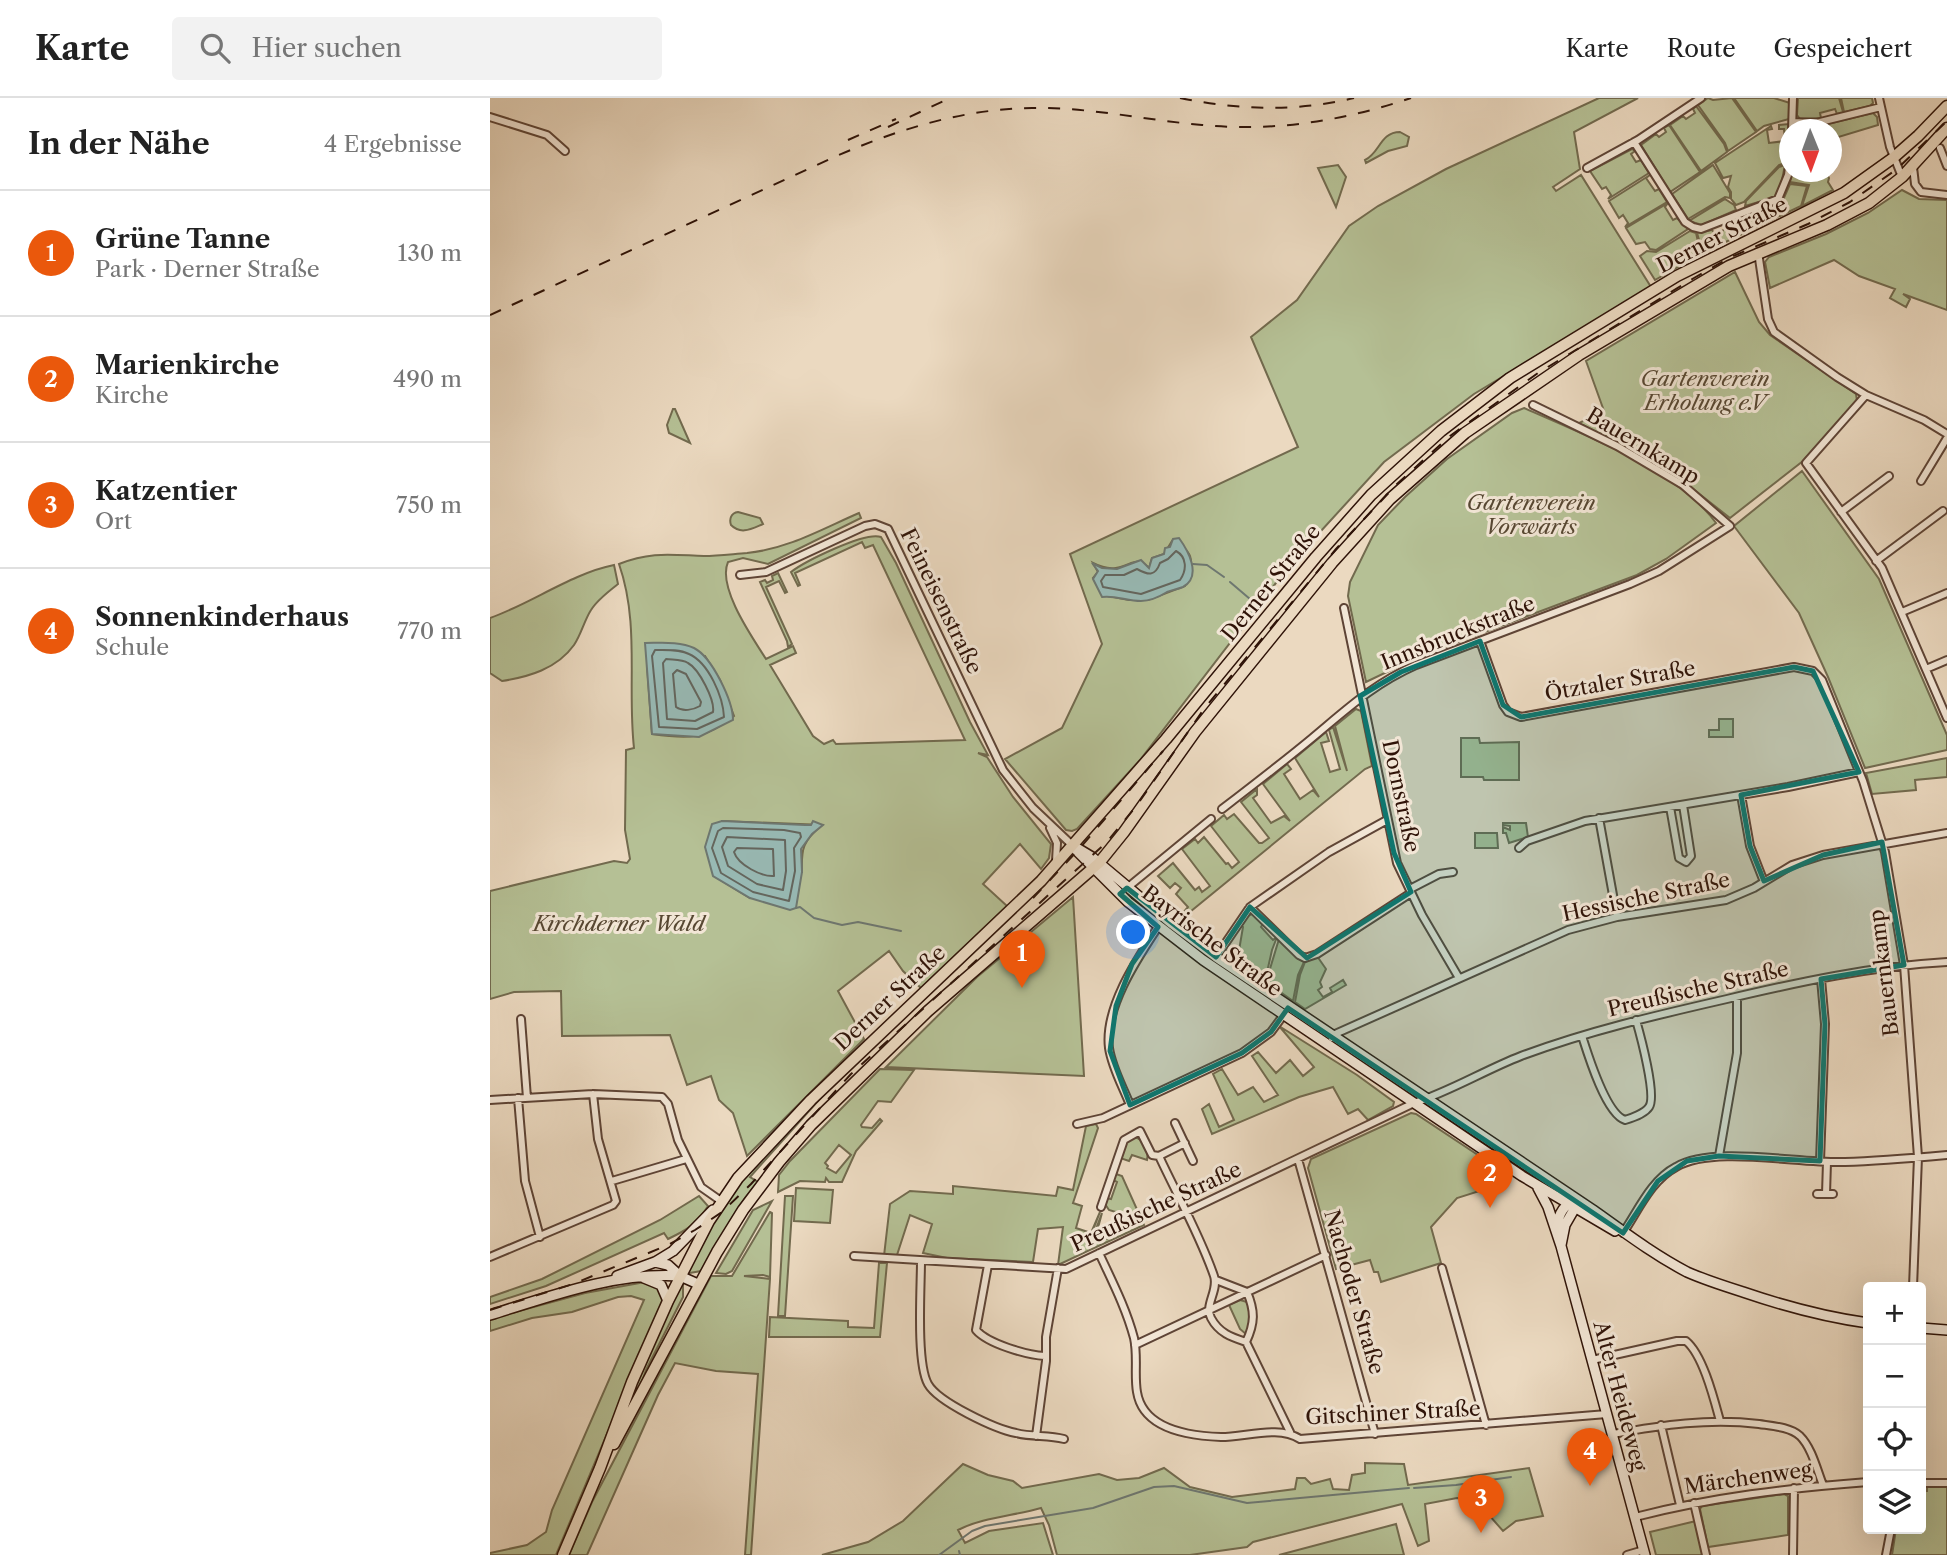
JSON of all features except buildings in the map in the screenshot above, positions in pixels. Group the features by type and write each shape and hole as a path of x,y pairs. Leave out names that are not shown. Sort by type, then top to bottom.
{"main road":[{"name":"Derner Straße","path":"600,1468 632,1382 680,1276 721,1201 759,1153 1056,864 1206,692 1349,519 1394,473 1482,398 1550,353 1687,271 1826,204 1893,158 1919,136 1947,106"},
{"name":"Derner Straße","path":"600,1468 626,1424 698,1284 743,1210 779,1161 811,1125 928,1011 1096,866 1208,716 1350,542 1407,483 1465,433 1542,379 1703,280 1758,252 1844,217 1869,203 1902,177 1947,128"},
{"path":"563,1555 600,1468"}],"street":[{"path":"1587,168 1634,142 1701,98"},
{"path":"1792,119 1793,98"},
{"path":"1879,98 1893,158 1902,177"},
{"path":"1829,119 1881,107"},
{"path":"490,117 547,135 565,151"},
{"path":"1634,142 1685,222 1693,227 1702,229 1778,199 1785,182"},
{"path":"1940,148 1947,166"},
{"path":"1913,165 1915,184 1921,192 1947,195"},
{"path":"1758,252 1768,319 1772,329 1801,353 1867,395 1924,420 1947,436 1921,481"},
{"path":"1867,395 1806,463 1882,568 1947,718"},
{"name":"Bauernkamp","path":"1533,405 1617,446 1683,485 1730,526"},
{"path":"1841,512 1889,476"},
{"path":"1876,561 1943,510"},
{"name":"Feineisenstraße","path":"740,575 765,572 865,526 875,524 888,528 996,757 1015,787 1047,823 1072,845"},
{"name":"Innsbruckstraße","path":"1222,810 1360,696 1401,671 1630,584 1659,571 1730,526"},
{"path":"1902,612 1947,593"},
{"name":"Dornstraße","path":"1344,608 1360,696 1397,863 1459,978"},
{"name":"Ötztaler Straße","path":"1480,641 1503,705 1508,712 1521,717 1794,667 1813,671"},
{"path":"1926,670 1947,660"},
{"name":"Bauernkamp","path":"1813,671 1822,680 1859,772 1882,842 1904,965 1919,1157 1913,1282"},
{"path":"1519,848 1527,841 1599,818 1859,772"},
{"path":"1741,795 1750,846 1764,882"},
{"path":"1670,807 1679,858 1686,862 1691,856 1683,805"},
{"path":"1599,818 1617,917"},
{"path":"1124,891 1211,819"},
{"path":"1216,957 1250,907 1329,852 1387,820"},
{"name":"Feineisenstraße","path":"1047,823 1057,843 1056,864"},
{"name":"Hessische Straße","path":"1330,1041 1556,934 1617,917 1726,900 1739,896 1791,865 1807,860 1882,842 1947,833"},
{"name":"Bayrische Straße","path":"1072,845 1124,891 1158,927 1330,1041 1426,1099 1573,1204"},
{"path":"1250,907 1305,958 1317,954 1352,933 1410,890 1439,874 1453,873"},
{"name":"Bayrische Straße","path":"1124,891 1216,957 1286,1012"},
{"path":"1130,1105 1110,1051 1111,1023 1132,964 1158,927"},
{"name":"Preußische Straße","path":"1426,1099 1436,1097 1503,1064 1636,1020 1821,979 1904,965 1947,962"},
{"path":"1817,1194 1829,1194 1823,1161 1825,1024 1821,979"},
{"path":"1718,1156 1737,1053 1737,997"},
{"path":"1077,1124 1103,1118 1242,1053 1270,1032 1286,1012"},
{"path":"521,1019 527,1098"},
{"path":"1581,1036 1595,1074 1610,1103 1617,1116 1625,1120 1646,1110 1651,1100 1645,1051 1636,1020"},
{"name":"Bayrische Straße","path":"1330,1041 1414,1104 1536,1185 1664,1259 1715,1283 1800,1310 1863,1322"},
{"path":"490,1257 613,1205 617,1195 596,1129 593,1094"},
{"path":"490,1100 593,1094 662,1097 668,1104 686,1159 701,1187 721,1201 681,1245 655,1262 608,1281 490,1315"},
{"path":"518,1098 525,1181 540,1237"},
{"path":"1414,1104 1426,1099"},
{"name":"Preußische Straße","path":"855,1256 1066,1269 1414,1104"},
{"path":"1175,1123 1193,1161"},
{"path":"1101,1207 1124,1140 1140,1131 1152,1155 1159,1156 1185,1143"},
{"path":"1159,1156 1216,1280 1208,1312 1222,1332 1246,1342 1290,1432"},
{"path":"1621,1232 1652,1189 1672,1168 1695,1158 1718,1156 1823,1161 1947,1156"},
{"path":"612,1181 686,1159"},
{"name":"Nachoder Straße","path":"1298,1159 1376,1434"},
{"name":"Alter Heideweg","path":"1536,1185 1548,1207 1561,1246 1645,1553"},
{"path":"1556,1234 1559,1217 1573,1204"},
{"path":"1561,1246 1565,1224 1573,1204"},
{"name":"Gitschiner Straße","path":"1099,1253 1123,1306 1135,1345 1138,1396 1143,1408 1159,1422 1178,1431 1203,1436 1290,1432 1300,1439 1607,1414"},
{"path":"1135,1345 1326,1255"},
{"path":"921,1261 920,1321 923,1364 928,1384 947,1401 978,1420 1003,1430 1064,1439"},
{"path":"655,1262 673,1268 680,1276 698,1284"},
{"path":"988,1265 976,1330 979,1334 1008,1347 1045,1356"},
{"path":"1036,1436 1050,1304 1058,1268"},
{"path":"1442,1268 1486,1425"},
{"path":"608,1281 680,1276"},
{"path":"639,1277 661,1285 668,1301"},
{"path":"1216,1280 1247,1292 1254,1311 1254,1321 1246,1342"},
{"path":"1926,1328 1947,1330"},
{"path":"1592,1360 1686,1341 1692,1346 1704,1372 1720,1421"},
{"path":"1613,1434 1661,1425 1720,1421 1771,1425 1798,1434 1808,1448 1823,1485"},
{"name":"Alter Heideweg","path":"1661,1425 1680,1505"},
{"name":"Märchenweg","path":"1635,1517 1680,1505 1794,1488 1863,1482"},
{"path":"1926,1483 1947,1483"},
{"path":"1793,1555 1794,1488"},
{"path":"1694,1503 1706,1555"},
{"path":"1886,1555 1890,1534"},
{"path":"1627,1555 1645,1553"}],"highlighted area":[{"path":"1480,641 1503,705 1521,717 1794,667 1813,671 1859,772 1741,795 1750,846 1764,881 1823,855 1882,842 1904,965 1821,979 1825,1024 1820,1161 1719,1156 1687,1161 1658,1181 1623,1233 1288,1008 1271,1032 1242,1053 1130,1105 1110,1051 1116,1006 1132,964 1158,927 1120,894 1127,888 1216,957 1250,907 1307,958 1411,892 1394,853 1360,696 1401,672"}],"green space":[{"path":"1599,98 1638,98 1574,132 1580,169 1553,187 1556,191 1581,175 1651,287 1474,394 1384,462 1289,566 1140,760 1077,829 1066,830 1005,759 1062,728 1102,644 1070,554 1298,447 1251,337 1297,300 1349,226 1378,206 1446,169","holes":["1172,541 1180,545 1191,559 1185,586 1148,600 1129,600 1108,596 1093,578 1098,572 1093,563 1117,568 1137,561 1149,568 1152,558 1164,554"]},
{"path":"1708,98 1732,98 1756,132 1728,151 1698,105"},
{"path":"1734,98 1774,98 1790,103 1789,119 1779,119 1779,122 1757,131"},
{"path":"1798,98 1839,98 1843,112 1837,114 1835,109 1820,113 1821,118 1800,119 1797,115"},
{"path":"1841,98 1872,98 1873,103 1844,112"},
{"path":"1696,106 1727,152 1701,171 1670,125 1683,116 1686,119 1695,113 1693,109"},
{"path":"1873,113 1877,117 1878,125 1842,136 1842,120"},
{"path":"1669,125 1700,172 1670,192 1641,145 1656,134 1659,137 1666,132 1664,128"},
{"path":"1771,126 1772,129 1767,130 1769,143 1779,142 1779,165 1744,202 1736,205 1731,199 1728,187 1731,176 1723,178 1715,163"},
{"path":"1400,132 1409,137 1407,146 1388,151 1366,163 1365,160 1388,135"},
{"path":"1632,149 1635,151 1631,154 1636,162 1641,160 1649,173 1608,199 1611,195 1606,187 1602,189 1590,171"},
{"path":"1338,165 1346,177 1336,207 1318,168"},
{"path":"1713,165 1730,193 1730,198 1725,197 1688,219 1672,194"},
{"path":"1779,167 1779,182 1782,182 1776,197 1745,206 1746,201"},
{"path":"1650,175 1646,178 1655,191 1659,189 1667,202 1625,227 1628,223 1623,215 1619,218 1609,201"},
{"path":"1790,182 1828,182 1833,190 1802,206 1809,185"},
{"path":"1790,184 1807,186 1801,206 1780,216 1773,207 1783,200"},
{"path":"1902,190 1919,199 1947,200 1947,310 1903,294 1910,299 1906,307 1890,298 1895,289 1859,276 1834,260 1770,288 1765,262 1769,257 1826,234 1868,213"},
{"path":"1725,199 1734,205 1736,210 1702,225 1689,221"},
{"path":"1668,203 1665,207 1673,220 1677,218 1688,229 1656,250 1650,249 1645,242 1636,244 1626,228"},
{"path":"1767,208 1779,216 1703,253 1697,233 1712,230 1715,234 1768,213"},
{"path":"1690,231 1696,233 1701,254 1655,280 1640,256 1647,251 1656,252"},
{"name":"Gartenverein Erholung e.V","path":"1735,272 1759,322 1770,335 1856,394 1857,401 1803,461 1730,518 1674,474 1579,423 1604,411 1586,361"},
{"name":"Gartenverein Vorwärts","path":"1524,408 1600,442 1654,471 1700,504 1716,523 1666,559 1637,575 1418,657 1366,682 1348,596 1350,582 1378,525 1447,459 1512,413"},
{"path":"673,409 690,443 669,433 667,425"},
{"path":"1802,471 1879,579 1947,735 1947,750 1865,768 1799,613 1734,526"},
{"path":"738,512 760,518 763,524 739,530 731,525 730,519"},
{"name":"Kirchderner Wald","path":"859,513 861,518 768,564 743,558 728,562 727,585 738,612 766,659 793,646 796,653 770,665 813,736 824,744 833,740 836,744 965,740 873,545 865,548 862,542 795,573 800,585 798,586 791,572 808,561 849,543 873,536 881,537 988,755 978,753 987,757 1013,797 1051,844 1049,858 1041,869 1020,844 983,884 1007,906 921,988 903,971 889,951 838,991 864,1039 747,1156 733,1113 719,1100 711,1076 687,1085 670,1035 562,1036 561,991 514,992 490,999 490,891 614,861 627,863 630,859 625,830 626,750 634,748 631,632 619,564 652,555 709,556 762,551 791,543","holes":["705,656 720,680 734,716 705,734 686,737 652,734 647,665","722,821 822,825 804,846 802,872 750,898 714,876"]},
{"path":"614,565 618,584 594,606 574,645 559,660 532,674 502,681 490,673 490,618 583,575"},
{"path":"778,573 787,592 785,593 779,581 766,587 792,644 788,647 760,582 773,580 772,576"},
{"path":"1356,709 1361,711 1372,766 1185,916 1182,914 1188,907 1176,894 1181,888 1175,883 1170,888 1158,876 1173,863 1195,890 1199,887 1202,892 1210,886 1182,849 1195,839 1198,843 1204,837 1226,864 1232,868 1239,862 1211,826 1224,815 1227,819 1234,814 1259,843 1269,838 1241,802 1257,789 1257,795 1253,798 1271,823 1284,816 1290,821 1263,784 1287,764 1291,769 1284,774 1300,799 1313,790 1319,797 1295,758 1326,732 1329,741 1321,743 1330,772 1340,769 1329,730 1333,727 1347,771 1335,726"},
{"path":"1719,719 1733,719 1733,737 1709,737 1709,730 1719,730"},
{"path":"1461,738 1479,738 1480,743 1519,742 1519,780 1461,777"},
{"path":"1947,758 1947,777 1915,780 1916,790 1872,794 1866,773"},
{"path":"1503,823 1526,823 1528,837 1509,843 1506,833 1503,833 1503,827 1510,830 1510,826"},
{"path":"1475,833 1497,833 1498,848 1475,848"},
{"path":"1073,897 1084,1076 886,1067 977,977"},
{"path":"1252,914 1263,924 1261,927 1273,940 1277,937 1265,981 1237,962 1241,926 1247,916"},
{"path":"1279,939 1304,962 1298,975 1293,1001 1266,982"},
{"path":"1317,956 1326,969 1320,982 1322,987 1318,990 1323,997 1332,992 1330,988 1343,980 1346,985 1305,1009 1295,1002 1300,975 1305,962"},
{"path":"1279,1026 1357,1075 1394,1102 1393,1106 1368,1120 1358,1109 1348,1114 1333,1087 1299,1097 1212,1134 1202,1109 1209,1104 1219,1127 1234,1120 1213,1074 1222,1069 1238,1095 1253,1087 1264,1102 1278,1095 1252,1056 1258,1052 1276,1073 1290,1060 1303,1076 1314,1067"},
{"path":"880,1069 914,1070 891,1102 878,1101 861,1125 872,1128 880,1119 882,1121 856,1151 842,1182 829,1182 826,1178 825,1182 800,1181 778,1192 779,1175","holes":["839,1145 851,1155 836,1173 827,1168 825,1163"]},
{"path":"835,1082 750,1177 758,1182 745,1198 701,1271 684,1274 727,1199 768,1149"},
{"path":"1411,1113 1510,1178 1508,1182 1457,1198 1431,1227 1441,1263 1381,1282 1370,1260 1336,1269 1308,1168 1311,1159"},
{"path":"1096,1124 1098,1128 1073,1203 1082,1206 1076,1228 1091,1233 1100,1212 1090,1238 1088,1238 1090,1250 1058,1265 1063,1227 1038,1229 1033,1262 947,1258 923,1253 932,1224 910,1215 897,1255 884,1256 890,1204 910,1191 953,1194 953,1186 1056,1196 1058,1187 1073,1190 1086,1126"},
{"path":"1134,1137 1141,1140 1145,1146 1147,1160 1132,1155 1129,1161 1120,1158 1127,1140"},
{"path":"1116,1174 1122,1176 1144,1225 1092,1249 1091,1242 1102,1213 1096,1235 1107,1239 1114,1236 1122,1214 1109,1210 1105,1204 1106,1198 1111,1199 1117,1182 1113,1180"},
{"path":"796,1188 833,1190 830,1223 794,1221"},
{"path":"699,1196 708,1206 696,1222 675,1236 668,1239 664,1233 546,1286 490,1304 490,1297 542,1279 660,1220"},
{"path":"785,1196 793,1196 785,1316 778,1316"},
{"path":"772,1201 732,1271 726,1274 716,1273 753,1210"},
{"path":"770,1212 770,1277 744,1276 770,1279 751,1555 745,1555 758,1374 716,1371 675,1363 658,1395 587,1555 569,1555 592,1502 711,1276 732,1276"},
{"path":"879,1263 887,1263 880,1337 769,1337 770,1317 848,1321 848,1327 874,1328"},
{"path":"645,1282 658,1288 663,1301 556,1555 490,1555 527,1545 546,1532 552,1510 644,1300 631,1296 618,1297 572,1312 532,1318 490,1331 490,1319 585,1293"},
{"path":"679,1283 683,1283 683,1297 646,1370 636,1399 608,1451"},
{"path":"1240,1300 1247,1302 1252,1313 1247,1335 1240,1329 1229,1305"},
{"path":"1365,1463 1404,1464 1408,1485 1529,1468 1543,1516 1516,1521 1503,1531 1475,1499 1457,1498 1425,1504 1429,1541 1418,1546 1402,1504 1253,1542 1247,1547 1190,1555 1057,1555 1041,1508 988,1519 958,1530 965,1543 989,1531 1043,1523 1053,1555 822,1555 868,1542 903,1521 963,1464 988,1475 1013,1481 1022,1488 1099,1474 1117,1480 1139,1478 1164,1468 1190,1487 1232,1497 1295,1489 1297,1478 1305,1478 1311,1484 1330,1479 1333,1489 1349,1490 1352,1475 1365,1473"},
{"path":"1927,1486 1947,1486 1947,1555 1892,1555 1895,1534 1926,1534"},
{"path":"1784,1494 1788,1496 1788,1535 1708,1547 1700,1509 1702,1506"},
{"path":"1696,1521 1703,1555 1656,1555 1650,1532"},
{"path":"1396,1524 1404,1555 1279,1555"}],"water":[{"path":"1179,538 1189,555 1193,570 1189,582 1183,587 1144,601 1102,597 1093,579 1098,571 1092,563 1102,568 1117,569 1141,560 1149,568 1152,558 1164,554 1165,548 1170,547 1173,539"},
{"path":"645,643 683,644 701,653 720,680 733,720 699,737 652,734"},
{"path":"722,821 811,825 813,821 823,825 801,849 802,872 796,908 790,910 750,898 713,876 705,847 712,824"}],"waterway":[{"path":"1193,564 1207,565 1224,577"},
{"path":"1230,582 1257,605 1237,636"},
{"path":"796,908 800,907 814,918 842,925 858,922 901,931"},
{"path":"1414,1488 1511,1477"},
{"path":"939,1555 972,1531 985,1526 1093,1508 1154,1487 1174,1486 1247,1503 1409,1488"},
{"path":"959,1551 960,1555"}],"railway":[{"path":"888,127 950,98"},
{"path":"1180,98 1267,108 1311,106 1354,98"},
{"path":"490,315 832,158 905,130 954,117 1006,109 1053,108 1202,125 1282,126 1360,113 1411,98"},
{"path":"848,140 896,119"},
{"path":"490,1310 573,1284 668,1245 722,1212 851,1074 1107,842 1137,805 1204,709 1336,549 1397,484 1450,436 1538,373 1694,278 1729,258 1808,224 1850,202 1897,169 1947,121"},
{"path":"1033,898 1163,751"}],"place":[{"name":"Grüne Tanne","path":"1022,988"},
{"name":"Marienkirche","path":"1490,1208"},
{"name":"Sonnenkinderhaus","path":"1590,1486"},
{"name":"Katzentier","path":"1481,1533"}]}
